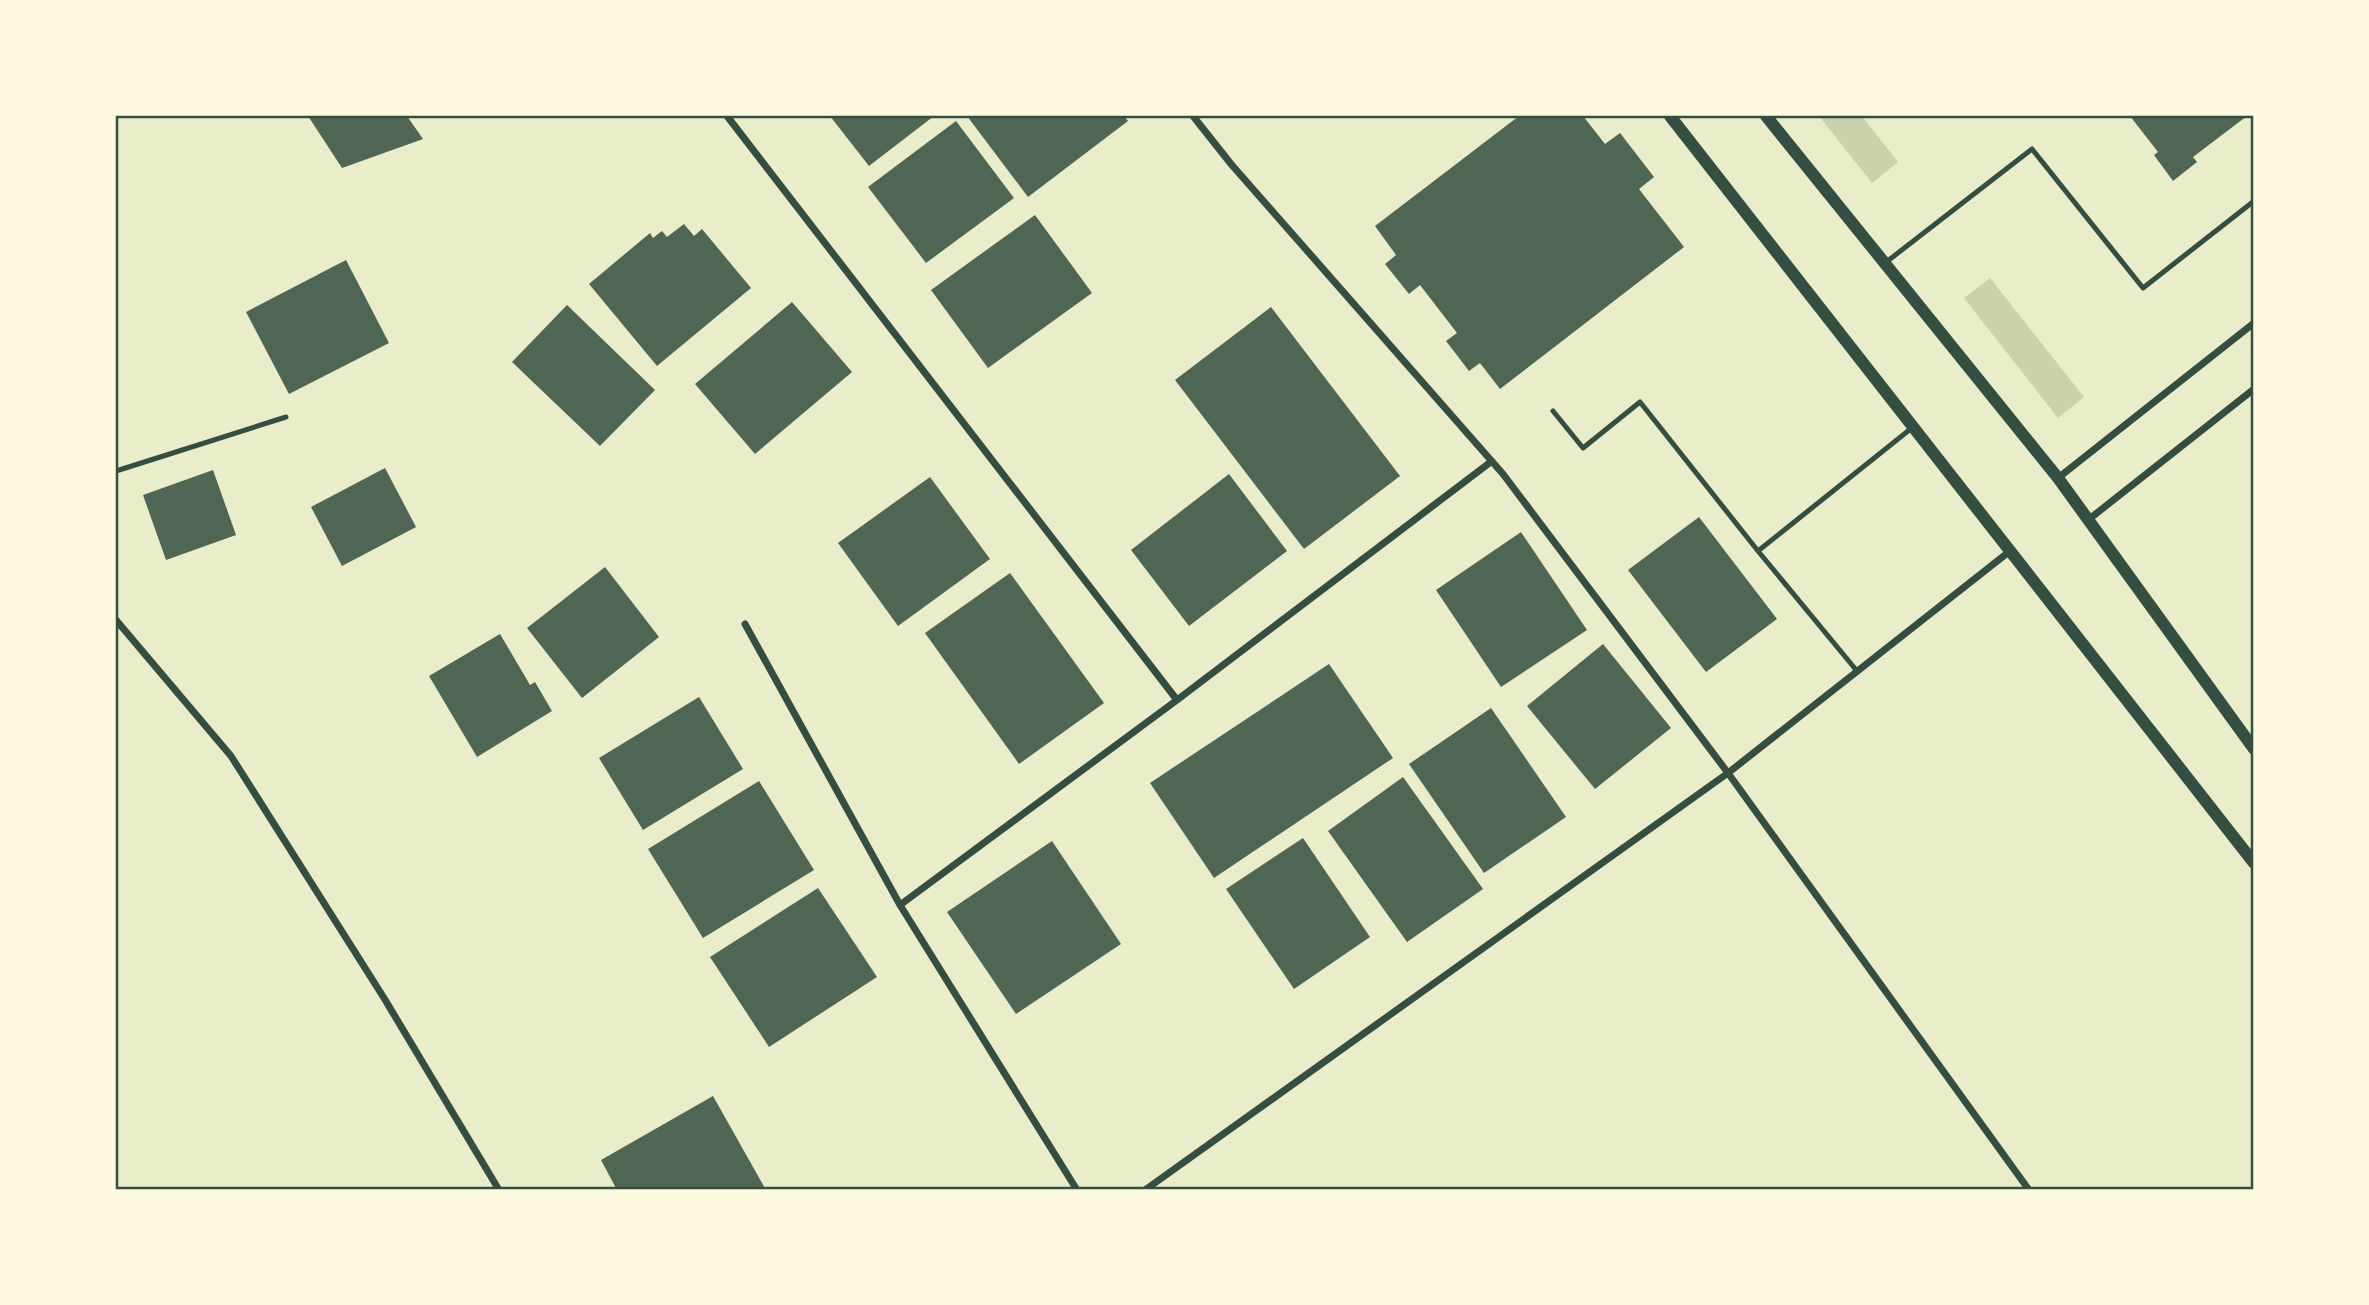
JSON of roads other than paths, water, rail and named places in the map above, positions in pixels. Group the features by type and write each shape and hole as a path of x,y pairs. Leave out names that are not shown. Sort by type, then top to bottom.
{"street":[{"path":"726,116 1177,700"},
{"path":"1193,116 1240,175 1503,474 1728,773 2029,1189"},
{"path":"1670,116 2253,863"},
{"path":"1769,117 2058,478 2253,749"},
{"path":"2058,478 2253,323"},
{"path":"2088,521 2253,389"},
{"path":"900,905 1177,700 1492,461"},
{"path":"1145,1189 1728,773 2010,551"},
{"path":"116,620 231,756 384,998 499,1189"},
{"path":"745,624 900,905 1077,1189"}],"lane":[{"path":"1885,263 2032,149 2143,288 2253,201"},
{"path":"1553,411 1583,448 1640,402 1857,671"},
{"path":"116,471 286,417"},
{"path":"1758,551 1913,427"}]}
